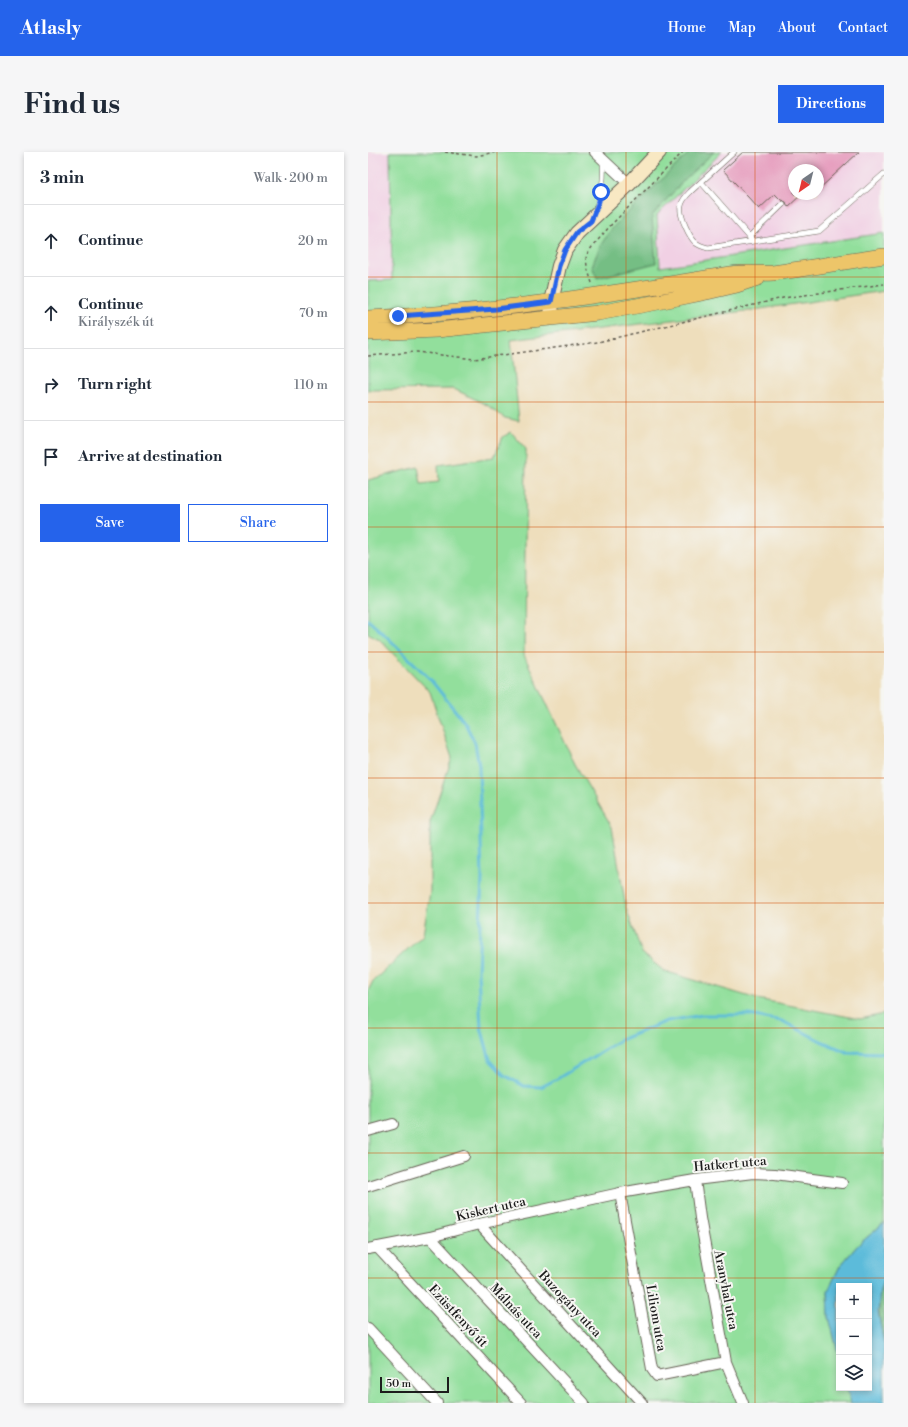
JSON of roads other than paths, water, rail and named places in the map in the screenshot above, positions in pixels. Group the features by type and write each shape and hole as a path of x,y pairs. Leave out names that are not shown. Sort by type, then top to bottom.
{"main road":[{"path":"368,318 496,309 734,274 772,273 884,256"},
{"path":"368,333 437,330 598,313 654,303 737,285 772,273"}],"street":[{"path":"596,152 629,184"},
{"path":"552,317 551,302 559,266 565,250 577,232 591,221 629,184 659,152"},
{"path":"368,1132 393,1124"},
{"path":"368,1186 464,1156"},
{"name":"Hatkert utca","path":"620,1193 695,1180 753,1173 775,1174 842,1183"},
{"name":"Aranyhal utca","path":"695,1180 700,1218 726,1362 743,1403"},
{"name":"Kiskert utca","path":"373,1248 430,1237 479,1224 620,1193"},
{"name":"Liliom utca","path":"620,1193 652,1369 656,1376 726,1362"},
{"name":"Buzogány utca","path":"479,1224 642,1403"},
{"name":"Málnás utca","path":"430,1237 584,1403"},
{"name":"Ezüstfenyő út","path":"373,1248 521,1403"},
{"path":"368,1328 438,1403"}],"lane":[{"path":"734,152 685,198 681,206 681,212 690,236 697,244 708,248 751,239 819,231 884,174"},
{"path":"591,221 599,201 604,181 603,159"},
{"path":"701,182 751,239"},
{"path":"751,239 783,204"}],"water":[{"path":"884,1223 884,1277 880,1290 878,1312 884,1345 884,1403 851,1403 848,1391 872,1391 872,1283 836,1283 836,1345 829,1317 828,1291 840,1266 858,1245"}],"waterway":[{"path":"368,620 430,679 465,723 475,743 479,766 482,878 478,973 481,1027 490,1060 504,1075 524,1086 541,1087 557,1079 620,1040 667,1021 703,1015 749,1015 782,1021 821,1041 847,1052 884,1053"}]}
